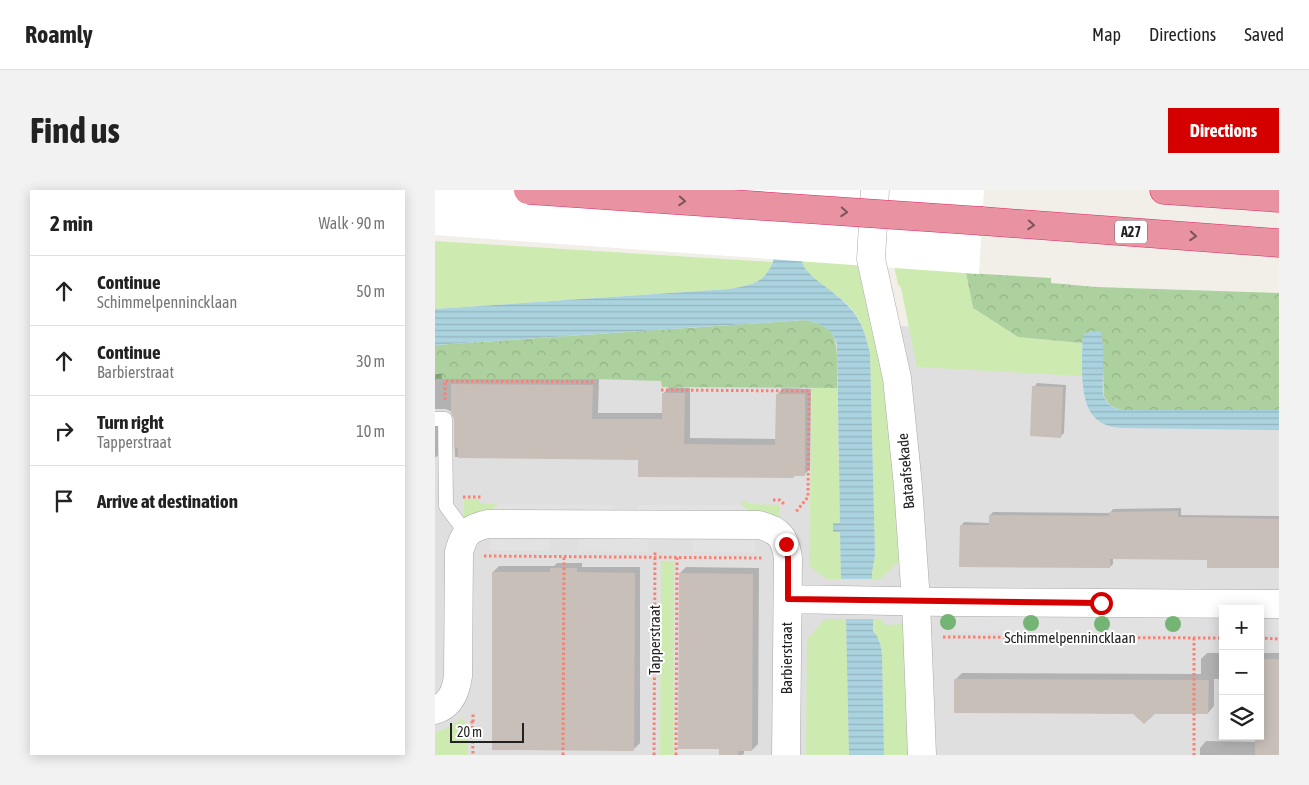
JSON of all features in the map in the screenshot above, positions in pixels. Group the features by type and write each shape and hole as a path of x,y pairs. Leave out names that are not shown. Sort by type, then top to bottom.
{"highway":[{"name":"A27","path":"528,190 1279,243"},
{"path":"1165,190 1279,198"},
{"path":"1239,195 1279,192"}],"street":[{"name":"Bataafsekade","path":"875,190 871,259 897,378 908,486 916,601 922,755"},
{"path":"453,707 458,676 459,552 461,542 470,545 476,526 488,524 759,525 769,527 779,533 786,544 788,599 1279,604"},
{"name":"Barbierstraat","path":"786,755 788,599"}],"lane":[{"path":"440,419 445,506 470,545"}],"path":[{"path":"440,419 445,382 593,382"},
{"path":"661,390 809,391 807,497"},
{"path":"445,497 485,497"},
{"path":"770,500 780,500 787,507"},
{"path":"795,513 799,517"},
{"name":"Tapperstraat","path":"654,755 655,524"},
{"path":"470,545 563,557 771,558"},
{"path":"563,557 563,755"},
{"path":"676,755 677,557"},
{"name":"Schimmelpennincklaan","path":"918,637 1219,638"},
{"path":"1194,638 1194,755"},
{"path":"1264,638 1279,638"},
{"path":"453,707 473,722"},
{"path":"453,707 473,722"},
{"path":"473,722 473,755"}],"shaded area":[{"path":"850,322 1279,355 1279,755 435,755 435,354"},
{"path":"498,504 614,505 614,513 489,512"},
{"path":"638,505 741,505 752,514 638,514"},
{"path":"490,534 549,535 549,551 490,551"},
{"path":"579,535 648,535 648,552 579,551"},
{"path":"692,535 755,536 755,552 693,552"},
{"path":"957,614 1025,614 1025,633 956,632"},
{"path":"1037,614 1095,614 1095,633 1037,633"},
{"path":"1108,614 1167,615 1168,634 1108,633"},
{"path":"1264,614 1279,614 1279,634 1264,634"}],"green space":[{"path":"863,190 885,379 901,559 879,580 872,579 875,556 870,353 858,317 845,302 808,273 799,255"},
{"path":"435,241 773,262 761,279 729,289 435,309"},
{"path":"894,266 966,273 973,308 1018,337 1082,343 1082,376 917,367 901,288 898,284"},
{"path":"966,273 1051,278 1051,283 1096,287 1279,293 1279,410 1123,410 1114,407 1107,402 1104,396 1102,337 1084,335 1082,343 1018,337 973,308"},
{"path":"805,320 826,327 833,335 837,357 837,388 662,387 661,381 594,379 435,380 435,345"},
{"path":"812,388 837,388 840,523 833,524 834,532 840,532 841,579 827,579 809,566"},
{"path":"464,499 480,499 480,503 499,504 489,512 466,520 464,516"},
{"path":"741,501 748,501 749,504 779,505 780,517 778,520 752,514 741,505"},
{"path":"661,561 674,561 673,755 660,755"},
{"path":"825,619 846,619 849,755 806,755 807,639"},
{"path":"873,619 880,619 886,625 903,624 905,628 910,755 884,755 882,655 877,636 873,631"},
{"path":"462,718 468,725 468,755 435,755 435,732 447,728"}],"water":[{"path":"777,190 804,267 853,311 861,325 870,353 875,556 872,579 841,579 840,532 833,532 833,523 840,523 837,344 835,338 825,327 805,320 435,345 435,309 729,289 755,282 765,275 773,262"},
{"path":"1091,331 1101,332 1103,347 1103,394 1107,403 1117,409 1279,410 1279,430 1123,428 1102,423 1089,410 1084,392 1082,370 1083,335"},
{"path":"846,619 873,619 873,631 881,647 884,755 849,755"}],"pier":[{"path":"435,190 984,190 979,274 435,235"}],"building":[{"path":"451,384 593,385 592,419 662,419 662,393 685,393 684,444 775,445 776,394 805,394 805,476 794,476 794,478 638,477 638,460 458,458 458,448 454,448"},
{"path":"1032,386 1063,387 1061,438 1030,436"},
{"path":"1178,511 1178,517 1279,519 1279,568 1207,568 1207,560 1110,559 1110,568 959,567 960,525 989,525 989,515 1109,516 1109,512"},
{"path":"550,568 577,568 577,572 635,573 634,751 492,750 492,572 550,572"},
{"path":"679,573 753,574 752,751 738,751 738,755 719,755 719,749 678,749"},
{"path":"1264,659 1279,659 1279,755 1255,755 1255,740 1264,740"},
{"path":"954,679 1209,680 1208,714 1155,714 1144,724 1133,714 954,713"}],"route":[{"path":"786,544 788,599 1101,603"}]}
